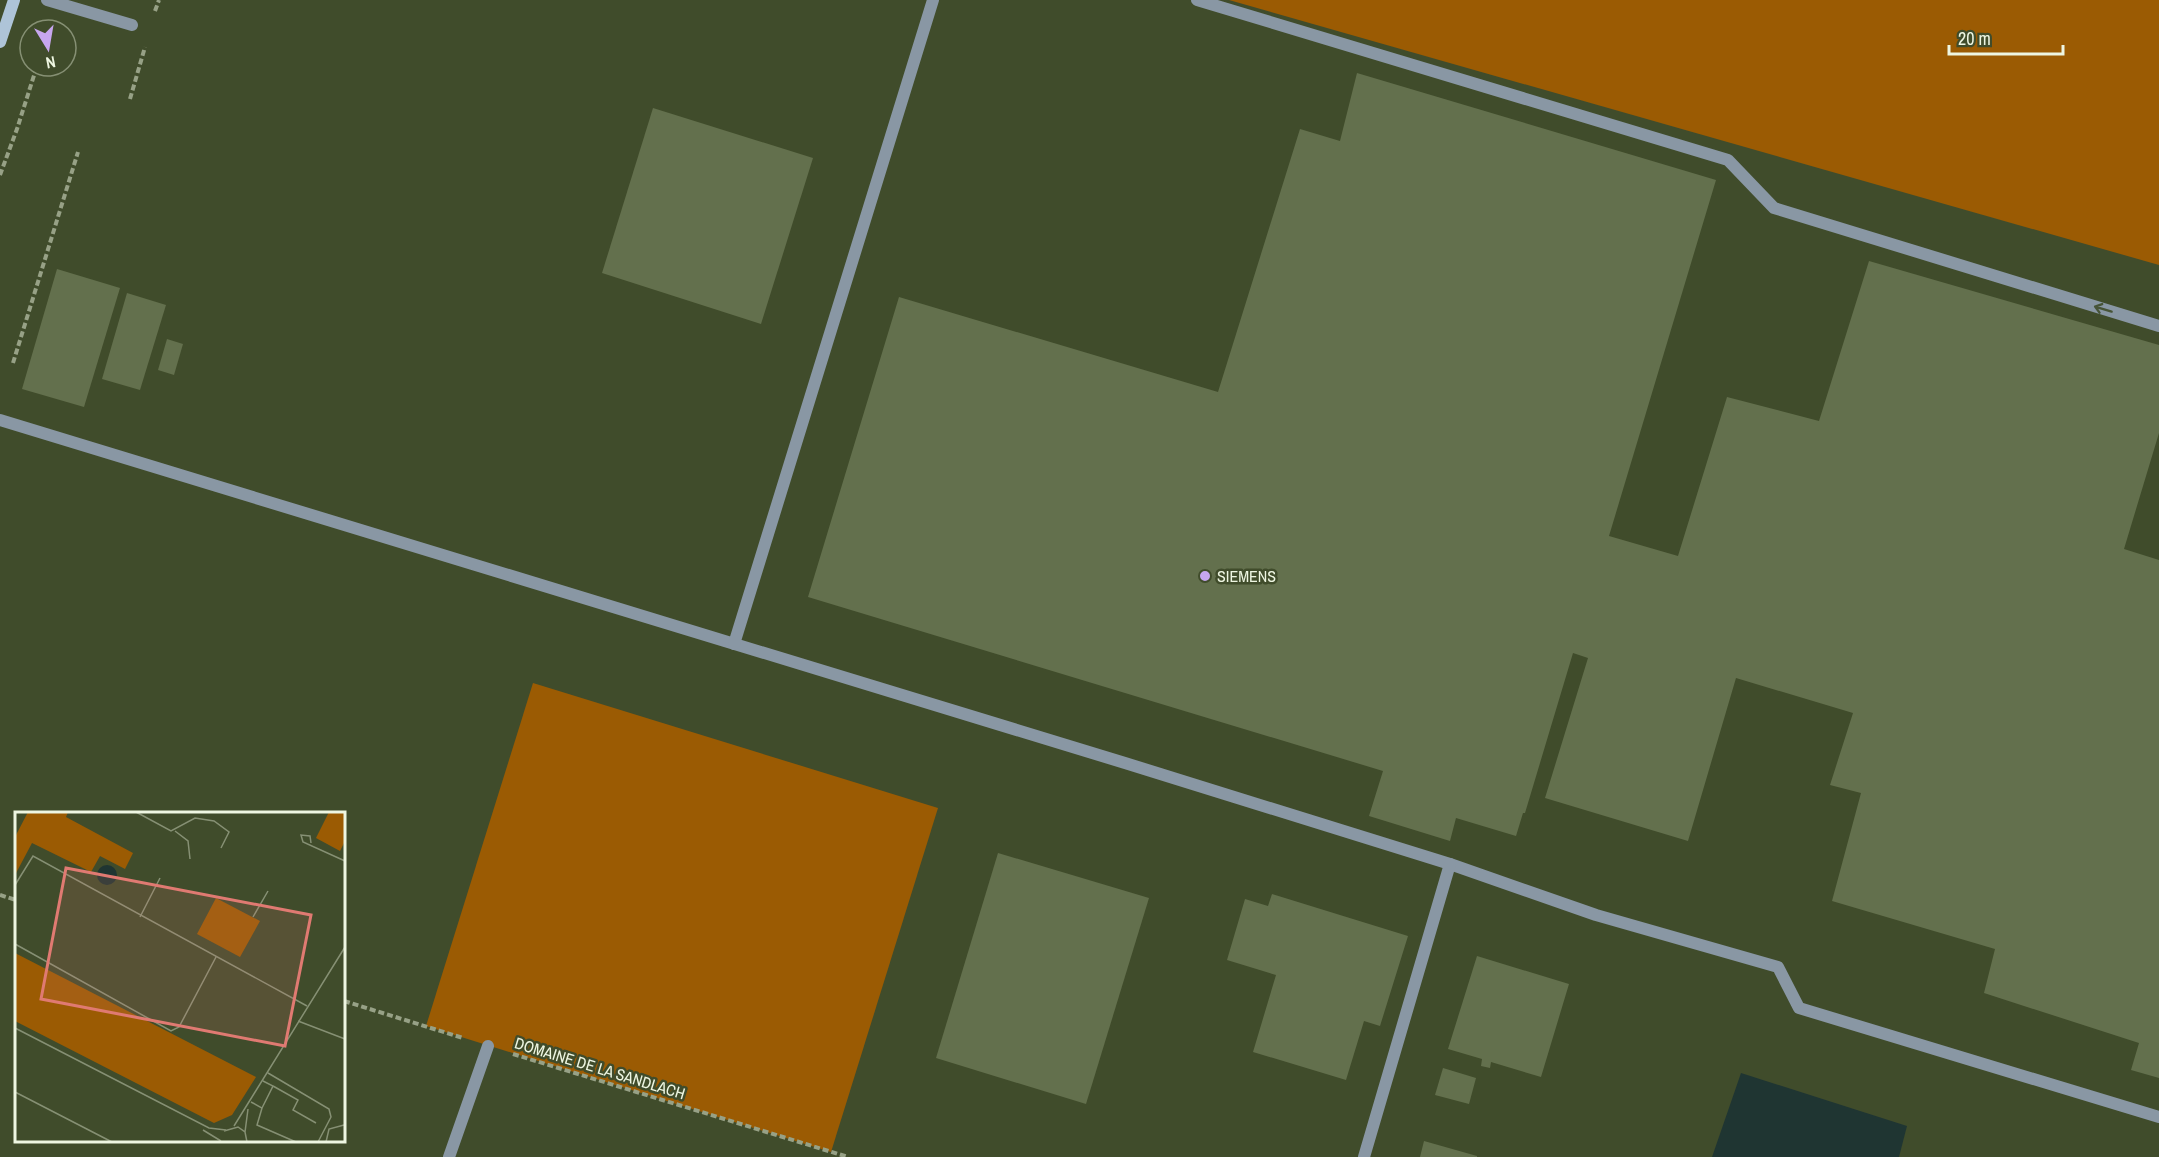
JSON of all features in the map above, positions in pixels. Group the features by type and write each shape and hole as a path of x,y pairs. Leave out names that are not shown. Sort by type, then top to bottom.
{"street":[{"path":"0,42 14,0"}],"lane":[{"path":"47,0 132,25"},
{"path":"734,644 933,0"},
{"path":"1197,0 1728,160 1774,208 2159,326"},
{"path":"0,420 1125,763 1450,864 1596,915 1778,967 1799,1008 2159,1117"},
{"path":"1364,1157 1450,864"},
{"path":"449,1157 488,1046"}],"path":[{"path":"155,12 159,0"},
{"path":"130,99 146,44"},
{"path":"0,175 33,78"},
{"path":"13,363 78,152"},
{"path":"0,895 15,900"},
{"name":"DOMAINE DE LA SANDLACH","path":"345,1001 848,1157"}],"shaded area":[{"path":"1229,0 2159,0 2159,265"},
{"path":"533,683 938,808 831,1152 426,1026"}],"water":[{"path":"1741,1073 1907,1126 1899,1157 1712,1157"}],"building":[{"path":"1357,73 1716,180 1609,536 1678,556 1727,397 1819,421 1869,261 2159,345 2159,433 2124,549 2159,560 2159,1078 2131,1070 2139,1043 1984,993 1995,949 1832,901 1861,793 1830,785 1853,713 1736,678 1688,841 1545,798 1588,658 1573,653 1516,836 1456,818 1450,841 1369,816 1383,771 808,597 899,297 1218,392 1300,129 1340,141"},
{"path":"653,108 813,158 761,324 602,273"},
{"path":"57,269 120,288 84,407 22,389"},
{"path":"127,293 166,305 140,390 102,379"},
{"path":"167,339 183,344 174,375 158,370"},
{"path":"998,853 1149,898 1086,1104 936,1058"},
{"path":"1272,894 1408,936 1380,1026 1364,1021 1346,1080 1253,1052 1276,975 1227,960 1245,899 1268,906"},
{"path":"1477,956 1569,984 1541,1077 1491,1062 1490,1068 1481,1066 1482,1059 1448,1049"},
{"path":"1443,1068 1476,1078 1469,1104 1435,1095"},
{"path":"1424,1141 1477,1156 1477,1157 1420,1157"}],"place":[{"name":"SIEMENS","path":"1205,576"}]}
